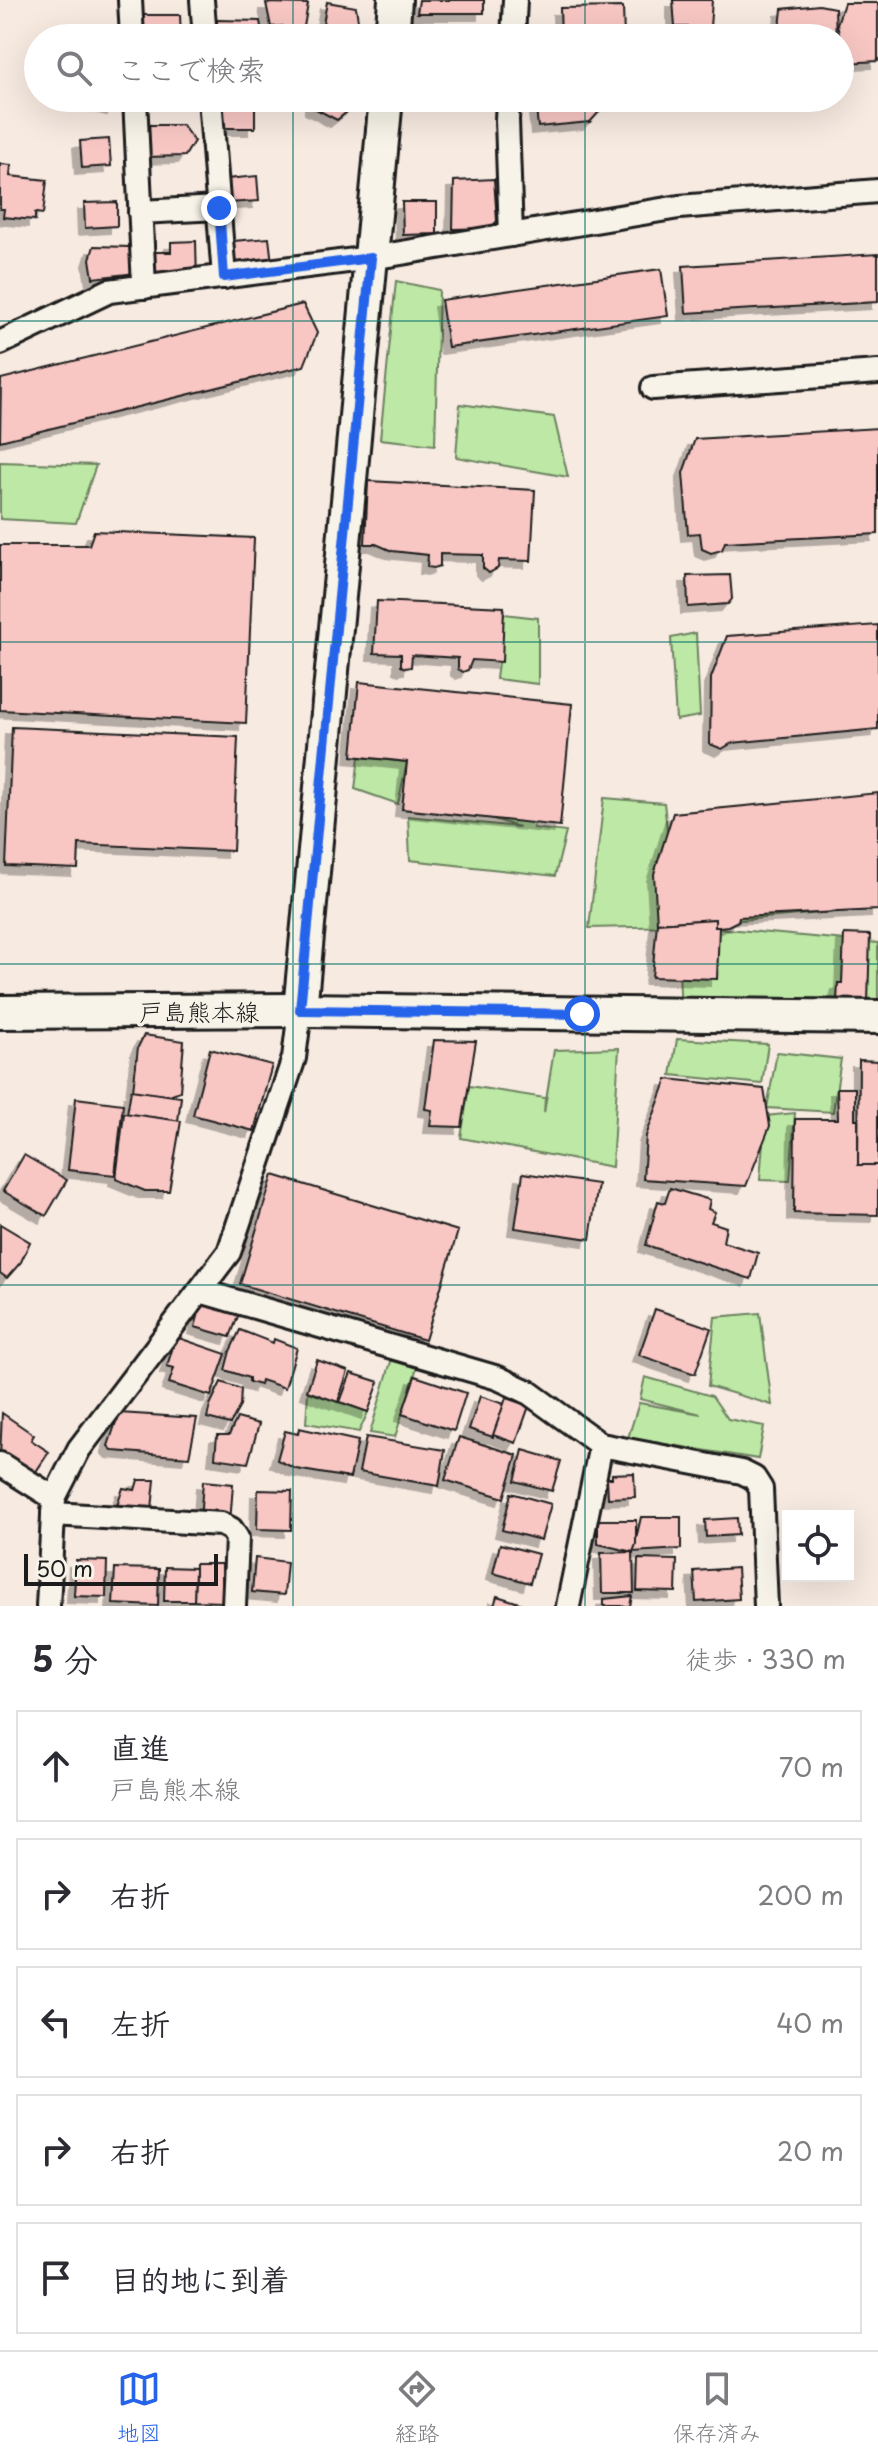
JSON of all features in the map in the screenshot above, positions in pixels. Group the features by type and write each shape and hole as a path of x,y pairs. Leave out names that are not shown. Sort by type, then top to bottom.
{"street":[{"path":"130,0 131,24"},
{"path":"202,0 204,24"},
{"path":"393,24 395,0"},
{"path":"514,24 515,0"},
{"path":"136,112 144,287"},
{"path":"211,112 224,277"},
{"path":"48,1606 53,1506 79,1449 229,1252 294,1058 385,112"},
{"path":"507,112 511,235"},
{"path":"0,343 109,291 371,258 679,207 878,191"},
{"path":"140,212 219,208"},
{"path":"653,388 878,372"},
{"name":"戸島熊本線","path":"0,1012 300,1010 878,1017"},
{"path":"200,1291 498,1378 528,1392 601,1445 742,1472 754,1478 761,1489 766,1606"},
{"path":"568,1606 601,1445"},
{"path":"0,1464 53,1506 221,1524 231,1529 237,1538 234,1606"}],"green space":[{"path":"396,281 439,290 435,445 380,439"},
{"path":"460,404 554,417 568,477 456,457"},
{"path":"0,462 96,465 76,523 0,519"},
{"path":"504,614 538,618 538,684 496,679"},
{"path":"696,633 700,716 676,720 671,638"},
{"path":"558,728 533,828 566,832 555,876 410,860 408,816 519,827 425,798"},
{"path":"359,757 407,762 398,804 355,789"},
{"path":"604,798 664,803 673,881 878,908 684,925 878,943 878,1004 681,1015 677,926 589,928"},
{"path":"677,1039 768,1044 762,1084 671,1075"},
{"path":"619,1048 612,1167 461,1138 469,1086 545,1098 544,1113 554,1050"},
{"path":"777,1052 841,1059 833,1112 767,1108"},
{"path":"795,1113 790,1181 760,1180 765,1116"},
{"path":"760,1313 772,1405 708,1386 715,1317"},
{"path":"392,1358 417,1367 395,1437 370,1433"},
{"path":"645,1377 712,1396 728,1419 764,1426 758,1459 628,1438 639,1403 701,1414 640,1399"},
{"path":"308,1392 368,1412 359,1432 306,1423"}],"building":[{"path":"419,0 484,0 484,13 417,13"},
{"path":"673,0 712,0 710,24 675,24"},
{"path":"327,2 356,7 359,24 323,24"},
{"path":"266,3 308,4 304,24 270,24"},
{"path":"844,3 878,3 878,61 854,62 854,24 837,24"},
{"path":"819,5 835,8 836,24 780,24 782,9"},
{"path":"623,7 624,24 561,24 560,8"},
{"path":"137,15 180,15 180,24 137,24"},
{"path":"217,20 260,21 261,24 217,24"},
{"path":"221,112 255,112 255,128 222,128"},
{"path":"322,112 347,112 337,120"},
{"path":"536,112 599,112 590,122 538,127"},
{"path":"147,125 182,125 194,141 185,156 145,157 141,139"},
{"path":"109,139 111,166 82,168 80,141"},
{"path":"0,164 11,165 10,176 47,180 43,214 35,213 35,220 3,217 4,209 0,209"},
{"path":"257,176 259,201 228,203 227,179"},
{"path":"494,179 497,221 491,228 453,229 454,181"},
{"path":"117,202 117,226 85,228 84,203"},
{"path":"402,202 437,202 437,234 403,235"},
{"path":"269,238 272,263 235,266 233,241"},
{"path":"196,241 197,282 152,284 151,252 171,252 171,242"},
{"path":"94,246 129,247 136,273 93,278 90,259"},
{"path":"878,254 878,302 686,313 683,266"},
{"path":"661,269 668,316 448,347 441,300"},
{"path":"303,304 317,333 304,366 0,441 1,379"},
{"path":"878,428 878,534 725,542 722,550 711,553 702,549 700,533 688,534 683,473 695,439"},
{"path":"368,481 535,490 531,561 499,560 498,568 489,573 483,568 483,555 440,554 440,566 434,568 427,567 428,555 365,544"},
{"path":"94,531 254,538 246,723 0,710 0,545 89,545"},
{"path":"730,575 732,599 728,604 688,607 687,576"},
{"path":"377,601 504,607 502,662 472,660 468,670 463,672 458,669 458,658 412,655 411,667 406,668 401,666 401,654 374,653"},
{"path":"878,625 878,729 732,743 722,749 710,744 711,678 727,636"},
{"path":"359,682 572,704 560,826 402,809 407,762 352,756"},
{"path":"12,727 238,737 233,851 79,844 78,869 6,866"},
{"path":"878,793 878,910 739,917 738,921 728,926 719,927 715,927 715,919 657,923 654,874 673,813"},
{"path":"715,919 715,927 719,927 717,979 652,977 657,923"},
{"path":"844,934 870,935 868,1002 837,1001 838,983 842,983"},
{"path":"144,1035 184,1041 180,1091 151,1102 133,1090 138,1047"},
{"path":"434,1040 476,1041 462,1127 430,1126 432,1110 425,1109"},
{"path":"210,1049 272,1065 254,1131 193,1115"},
{"path":"859,1060 878,1061 878,1165 858,1165"},
{"path":"667,1079 764,1089 770,1126 746,1186 643,1179 646,1136"},
{"path":"837,1088 855,1088 858,1165 878,1165 878,1215 794,1213 795,1119 838,1119"},
{"path":"131,1090 181,1097 178,1121 127,1114"},
{"path":"76,1098 123,1104 115,1175 68,1170"},
{"path":"124,1113 181,1121 169,1191 145,1191 116,1179"},
{"path":"24,1155 67,1180 46,1216 3,1191"},
{"path":"523,1173 598,1184 590,1239 515,1228"},
{"path":"273,1175 458,1231 425,1340 240,1284"},
{"path":"670,1188 710,1200 708,1209 715,1212 711,1222 726,1227 723,1242 758,1253 751,1279 646,1245 658,1201 665,1203"},
{"path":"0,1224 30,1242 21,1262 7,1278 0,1273"},
{"path":"204,1295 242,1306 230,1337 195,1327"},
{"path":"655,1309 711,1328 695,1374 639,1355"},
{"path":"240,1330 273,1343 274,1339 297,1348 285,1388 261,1380 260,1385 249,1382 249,1378 225,1370"},
{"path":"176,1337 226,1354 211,1396 169,1383 174,1368 167,1366"},
{"path":"317,1360 348,1371 338,1402 307,1391"},
{"path":"351,1373 379,1382 368,1412 340,1402"},
{"path":"415,1376 466,1393 454,1431 402,1414"},
{"path":"221,1382 241,1389 240,1406 230,1424 207,1418"},
{"path":"480,1396 504,1404 493,1437 469,1429"},
{"path":"506,1398 529,1406 516,1443 493,1435"},
{"path":"2,1413 34,1435 31,1440 49,1452 31,1479 0,1458"},
{"path":"119,1413 197,1418 189,1457 113,1451 108,1446"},
{"path":"237,1418 259,1424 248,1463 215,1458 217,1435 229,1435"},
{"path":"299,1428 358,1441 350,1478 296,1469 277,1460 285,1431 298,1434"},
{"path":"366,1437 445,1450 439,1486 359,1472"},
{"path":"459,1437 517,1455 504,1498 445,1480"},
{"path":"523,1450 561,1461 552,1491 515,1481"},
{"path":"634,1473 635,1497 608,1498 607,1478 612,1478 612,1474"},
{"path":"138,1480 155,1480 151,1518 117,1516 123,1488 135,1490"},
{"path":"203,1481 233,1484 230,1524 200,1521"},
{"path":"258,1490 292,1491 291,1530 257,1529"},
{"path":"511,1493 551,1504 541,1540 502,1530"},
{"path":"641,1517 681,1517 681,1549 633,1552"},
{"path":"737,1518 738,1535 706,1537 705,1520"},
{"path":"598,1520 636,1520 633,1552 598,1544"},
{"path":"500,1544 538,1554 530,1583 493,1573"},
{"path":"633,1552 634,1593 602,1593 601,1553"},
{"path":"255,1558 287,1562 284,1595 252,1592"},
{"path":"638,1559 677,1560 676,1592 637,1591"},
{"path":"76,1560 107,1561 106,1597 74,1596"},
{"path":"195,1564 222,1564 222,1602 194,1601"},
{"path":"165,1567 195,1568 194,1601 164,1601"},
{"path":"115,1568 159,1569 158,1606 113,1604"},
{"path":"737,1568 739,1599 696,1602 694,1571"},
{"path":"497,1596 529,1606 494,1606"},
{"path":"632,1596 630,1606 604,1606 604,1599"}],"route":[{"path":"219,208 224,277 371,258 300,1010 582,1014"}]}
